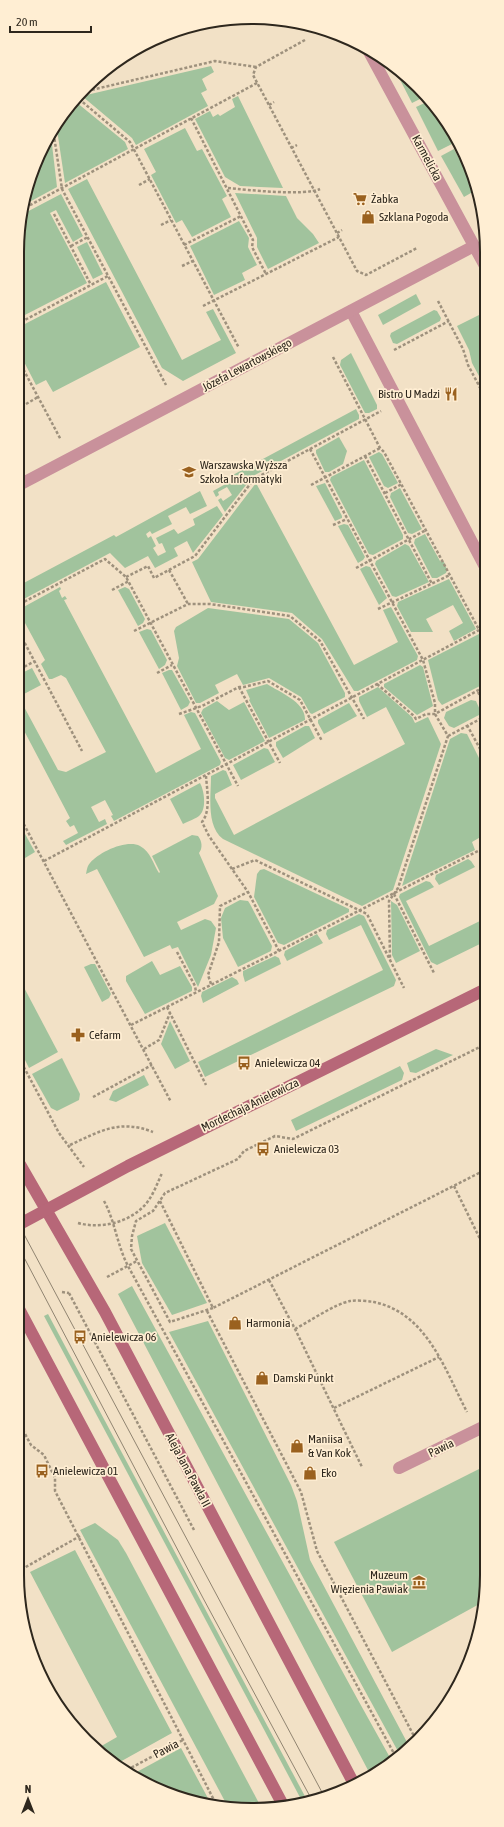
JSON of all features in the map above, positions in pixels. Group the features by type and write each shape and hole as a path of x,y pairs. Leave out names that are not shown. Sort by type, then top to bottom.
{"main road":[{"name":"Mordechaja Anielewicza","path":"24,1222 177,1141 480,992"},
{"name":"Aleja Jana Pawła II","path":"24,1172 105,1312 352,1780"},
{"path":"24,1318 281,1801"}],"street":[{"name":"Karmelicka","path":"373,59 480,257"},
{"name":"Józefa Lewartowskiego","path":"24,482 474,246"},
{"path":"351,311 480,557"},
{"name":"Pawia","path":"399,1468 480,1428"}],"path":[{"path":"92,90 215,61 256,67 305,40"},
{"path":"256,67 253,75 357,271 366,275 416,248"},
{"path":"28,207 257,83"},
{"path":"82,101 130,142 248,365"},
{"path":"269,105 274,102"},
{"path":"191,118 253,240 252,247 266,274"},
{"path":"54,139 62,189 176,403"},
{"path":"291,148 297,145"},
{"path":"139,185 150,179"},
{"path":"227,188 284,192 315,191 320,189"},
{"path":"54,214 91,285"},
{"path":"184,245 241,216"},
{"path":"160,225 171,220"},
{"path":"337,233 342,230"},
{"path":"203,306 339,236"},
{"path":"71,246 88,237"},
{"path":"182,266 193,261"},
{"path":"24,320 108,276"},
{"path":"438,301 463,349 468,365 480,388"},
{"path":"392,352 449,321"},
{"path":"44,861 479,630 402,484 384,452 380,448 333,357"},
{"path":"24,371 70,458"},
{"path":"26,404 38,397"},
{"path":"126,577 148,566 154,578 195,556 254,479 381,411 381,408"},
{"path":"311,485 380,448"},
{"path":"310,449 423,660 435,703 435,714 448,736"},
{"path":"365,456 432,584"},
{"path":"385,493 402,484"},
{"path":"333,525 347,519"},
{"path":"356,568 426,530"},
{"path":"24,602 105,559 126,577 226,765 230,768 238,786"},
{"path":"169,570 188,604"},
{"path":"378,609 450,575"},
{"path":"112,590 129,581"},
{"path":"134,631 188,604 210,604 290,616 320,641 364,719"},
{"path":"24,641 82,751"},
{"path":"24,667 35,661"},
{"path":"157,673 172,665"},
{"path":"179,714 239,687 244,688 268,681 300,700 322,741"},
{"path":"377,684 416,719 426,714 435,714 478,692 480,696"},
{"path":"239,687 280,763"},
{"path":"390,960 389,900 398,888 448,736 480,719"},
{"path":"468,725 480,748"},
{"path":"206,776 207,808 205,819 202,822 209,836 248,892 278,951"},
{"path":"24,823 171,1102"},
{"path":"131,1025 480,850"},
{"path":"232,869 255,860 367,914 404,988"},
{"path":"211,984 208,975 219,942 220,906 248,892"},
{"path":"394,894 434,973"},
{"path":"177,952 195,986 196,992"},
{"path":"167,1007 206,1085"},
{"path":"144,1050 159,1040 170,1013"},
{"path":"480,1047 294,1139 275,1136 244,1151 238,1159 166,1193 153,1211 136,1222 132,1236 131,1249 170,1322 207,1311 480,1173"},
{"path":"93,1097 152,1065"},
{"path":"24,1067 59,1133 80,1158"},
{"path":"46,1210 80,1224 113,1224 132,1215 142,1208 148,1201 177,1141 141,1127 118,1126 108,1128 70,1145"},
{"path":"454,1186 480,1234"},
{"path":"160,1200 213,1308"},
{"path":"109,1211 117,1240 128,1266 394,1753"},
{"path":"106,1277 137,1261"},
{"path":"269,1280 295,1329 362,1468"},
{"path":"62,1292 74,1294"},
{"path":"68,1293 194,1530"},
{"path":"295,1329 351,1301 369,1301 391,1308 409,1319 425,1334 439,1357 468,1414"},
{"path":"207,1311 301,1492 317,1551 414,1735"},
{"path":"334,1408 439,1357"},
{"path":"24,1432 31,1445 44,1455 55,1478 55,1491 80,1536 214,1800"},
{"path":"24,1568 80,1536"},
{"name":"Pawia","path":"131,1768 183,1740"}],"green space":[{"path":"211,66 214,72 202,79 207,90 201,93 208,106 136,145 132,138 85,98 88,95"},
{"path":"400,79 420,99 412,103"},
{"path":"238,96 283,188 240,186 225,177 195,119 210,111 213,117 218,114 220,116 235,107 232,99"},
{"path":"424,103 441,124 452,144 438,151 416,107"},
{"path":"79,104 125,142 128,149 65,183 58,133 62,125"},
{"path":"185,128 197,151 202,149 227,196 222,199 231,217 192,237 182,220 176,223 151,175 156,172 144,149"},
{"path":"52,144 57,187 30,202 41,165"},
{"path":"454,149 464,167 472,192 464,197 441,156"},
{"path":"87,179 182,360 221,340 206,312 213,309 236,353 183,381 162,368 68,189"},
{"path":"235,193 286,196 297,218 313,234 319,243 268,269 257,247 257,238"},
{"path":"61,194 83,236 73,242 56,210 50,213 87,283 24,315 24,237 27,212"},
{"path":"239,221 249,238 248,247 257,265 242,273 245,280 214,295 190,246"},
{"path":"87,242 103,274 93,279 77,247"},
{"path":"106,282 140,347 53,392 46,380 36,385 24,362 24,324"},
{"path":"416,294 421,304 383,325 378,315"},
{"path":"434,310 437,311 441,318 440,321 397,344 393,343 390,336 391,333"},
{"path":"479,315 480,317 480,376 472,363 469,350 457,326"},
{"path":"351,353 377,405 377,409 369,413 365,413 340,365 341,360"},
{"path":"356,409 359,419 253,476 225,512 218,500 221,498 223,501 232,495 227,487 218,492 219,495 216,497 213,491 233,480 231,476"},
{"path":"339,437 347,451 343,464 329,472 325,472 316,450"},
{"path":"379,452 382,454 398,483 388,488 384,486 369,457"},
{"path":"364,460 403,535 403,539 373,555 369,554 330,480 331,477"},
{"path":"256,483 354,665 398,642 383,610 391,607 418,656 417,660 358,691 354,691 322,639 292,613 211,602 192,562 198,559"},
{"path":"325,483 342,516 342,518 335,521 316,486"},
{"path":"400,488 422,529 412,534 408,533 390,497 391,493"},
{"path":"200,491 207,506 190,514 186,507 168,516 172,524 152,534 150,531 146,534 148,538 151,536 156,546 153,548 158,556 166,552 162,543 159,544 156,538 174,529 178,534 195,525 193,519 217,506 223,515 193,553 187,541 174,548 178,556 155,568 148,556 125,568 110,553 24,599 24,583 114,535 116,537"},
{"path":"344,524 348,525 365,557 358,563 338,526"},
{"path":"425,534 440,561 444,562 447,570 446,573 437,578 432,578 414,543 415,539"},
{"path":"405,544 409,546 429,582 396,597 392,596 375,564 376,561"},
{"path":"366,566 370,567 387,598 379,605 360,569"},
{"path":"449,579 476,629 454,641 449,631 463,623 453,605 426,619 433,632 411,632 397,606 398,602"},
{"path":"60,587 61,589 59,591 62,598 65,596 67,599 64,600 156,773 201,749 184,715 191,712 195,713 221,762 220,765 114,821 111,816 113,815 105,800 91,807 99,822 105,819 107,824 66,845 63,841 78,833 74,825 70,827 66,821 70,818 24,731 24,707 58,770 66,772 106,752 66,678 61,675 49,679 41,664 45,660 24,623 24,607"},
{"path":"125,587 129,589 145,619 143,623 138,626 118,590"},
{"path":"208,608 289,619 318,643 345,693 345,697 312,714 301,697 269,678 243,685 237,674 215,685 219,693 200,703 196,703 177,666 179,658 174,631 176,627"},
{"path":"147,629 151,630 167,660 165,665 159,669 139,632"},
{"path":"479,634 480,686 442,705 438,700 428,660"},
{"path":"420,665 423,667 433,706 417,715 384,687 384,684"},
{"path":"32,668 41,685 24,694 24,672"},
{"path":"172,670 190,702 188,706 181,710 162,673"},
{"path":"267,684 297,703 304,714 305,720 269,738 249,700 250,699 246,690"},
{"path":"378,687 412,717 415,723 428,717 441,744 393,890 362,906 223,839 214,826 212,819 210,801 211,776 223,770 226,771 232,785 215,794 215,798 234,835 405,744 386,707 367,717 359,701 359,697"},
{"path":"471,700 476,701 480,710 479,715 454,728 449,726 444,718 446,712"},
{"path":"217,701 229,710 244,702 265,741 229,760 225,758 201,713 203,709"},
{"path":"349,703 357,716 324,734 318,720"},
{"path":"305,726 309,726 315,738 283,758 276,746 276,742"},
{"path":"461,733 467,734 480,760 480,837 472,842 475,850 402,886 450,739"},
{"path":"264,748 268,749 275,762 241,780 233,765"},
{"path":"200,783 203,790 204,808 200,815 183,824 170,799"},
{"path":"24,832 35,852 25,858 24,856"},
{"path":"192,835 198,836 202,844 199,853 218,896 214,904 177,922 181,930 205,919 211,921 216,928 211,955 198,987 178,947 172,949 170,945 144,957 97,869 86,874 89,864 94,859 106,851 128,844 140,846 147,851 159,873 160,872 152,856"},
{"path":"468,859 475,867 439,885 435,879 436,875"},
{"path":"264,869 349,909 349,912 284,945 278,943 254,897 257,874 260,870"},
{"path":"426,881 430,882 434,887 406,901 429,946 480,921 480,944 437,965 431,962 399,897 400,894"},
{"path":"240,900 248,901 272,946 271,951 238,967 223,938 221,918 225,908"},
{"path":"391,901 397,905 420,951 396,963 392,955"},
{"path":"359,914 364,916 396,980 394,986 205,1077 198,1062 383,970 361,925 329,940 326,934 327,930"},
{"path":"317,934 323,943 287,961 284,955 285,951"},
{"path":"275,956 279,958 281,964 245,982 243,971"},
{"path":"152,961 160,975 180,966 192,987 192,991 145,1014 126,981 126,976"},
{"path":"95,964 111,994 109,998 102,1002 84,967"},
{"path":"232,977 237,980 239,984 203,1003 201,996 202,992"},
{"path":"24,987 58,1052 29,1068 24,1058"},
{"path":"170,1021 190,1061 175,1069 161,1044"},
{"path":"436,1049 453,1055 416,1073 410,1072 407,1063"},
{"path":"62,1058 80,1094 79,1100 57,1111 51,1108 32,1074"},
{"path":"400,1066 404,1073 402,1080 296,1131 291,1120"},
{"path":"144,1075 149,1085 116,1102 109,1100 113,1091"},
{"path":"165,1223 207,1303 172,1315 142,1263 137,1236"},
{"path":"132,1286 390,1757 379,1765 368,1771 118,1294"},
{"path":"48,1314 305,1797 300,1798 44,1316"},
{"path":"208,1321 291,1485 297,1501 310,1560 407,1742 397,1750 169,1332"},
{"name":"Muzeum Więzienia Pawiak","path":"480,1469 480,1590 478,1605 392,1652 334,1542"},
{"path":"95,1523 118,1540 259,1803 225,1801 80,1530"},
{"path":"75,1550 172,1733 120,1762 102,1746 117,1737 30,1572"},
{"path":"181,1748 208,1799 165,1786 137,1772"}],"tram line":[{"path":"24,1234 322,1792"},
{"path":"24,1257 203,1598 309,1795"}],"place":[{"name":"Żabka","path":"360,199"},
{"name":"Szklana Pogoda","path":"368,217"},
{"name":"Bistro U Madzi","path":"451,394"},
{"name":"Warszawska Wyższa Szkoła Informatyki","path":"189,472"},
{"name":"Cefarm","path":"78,1035"},
{"name":"Anielewicza 04","path":"244,1063"},
{"name":"Anielewicza 03","path":"263,1149"},
{"name":"Harmonia","path":"235,1323"},
{"name":"Anielewicza 06","path":"80,1337"},
{"name":"Damski Punkt","path":"262,1378"},
{"name":"Maniisa & Van Kok","path":"297,1446"},
{"name":"Anielewicza 01","path":"42,1471"},
{"name":"Eko","path":"310,1473"},
{"name":"Muzeum Więzienia Pawiak","path":"419,1582"}]}
